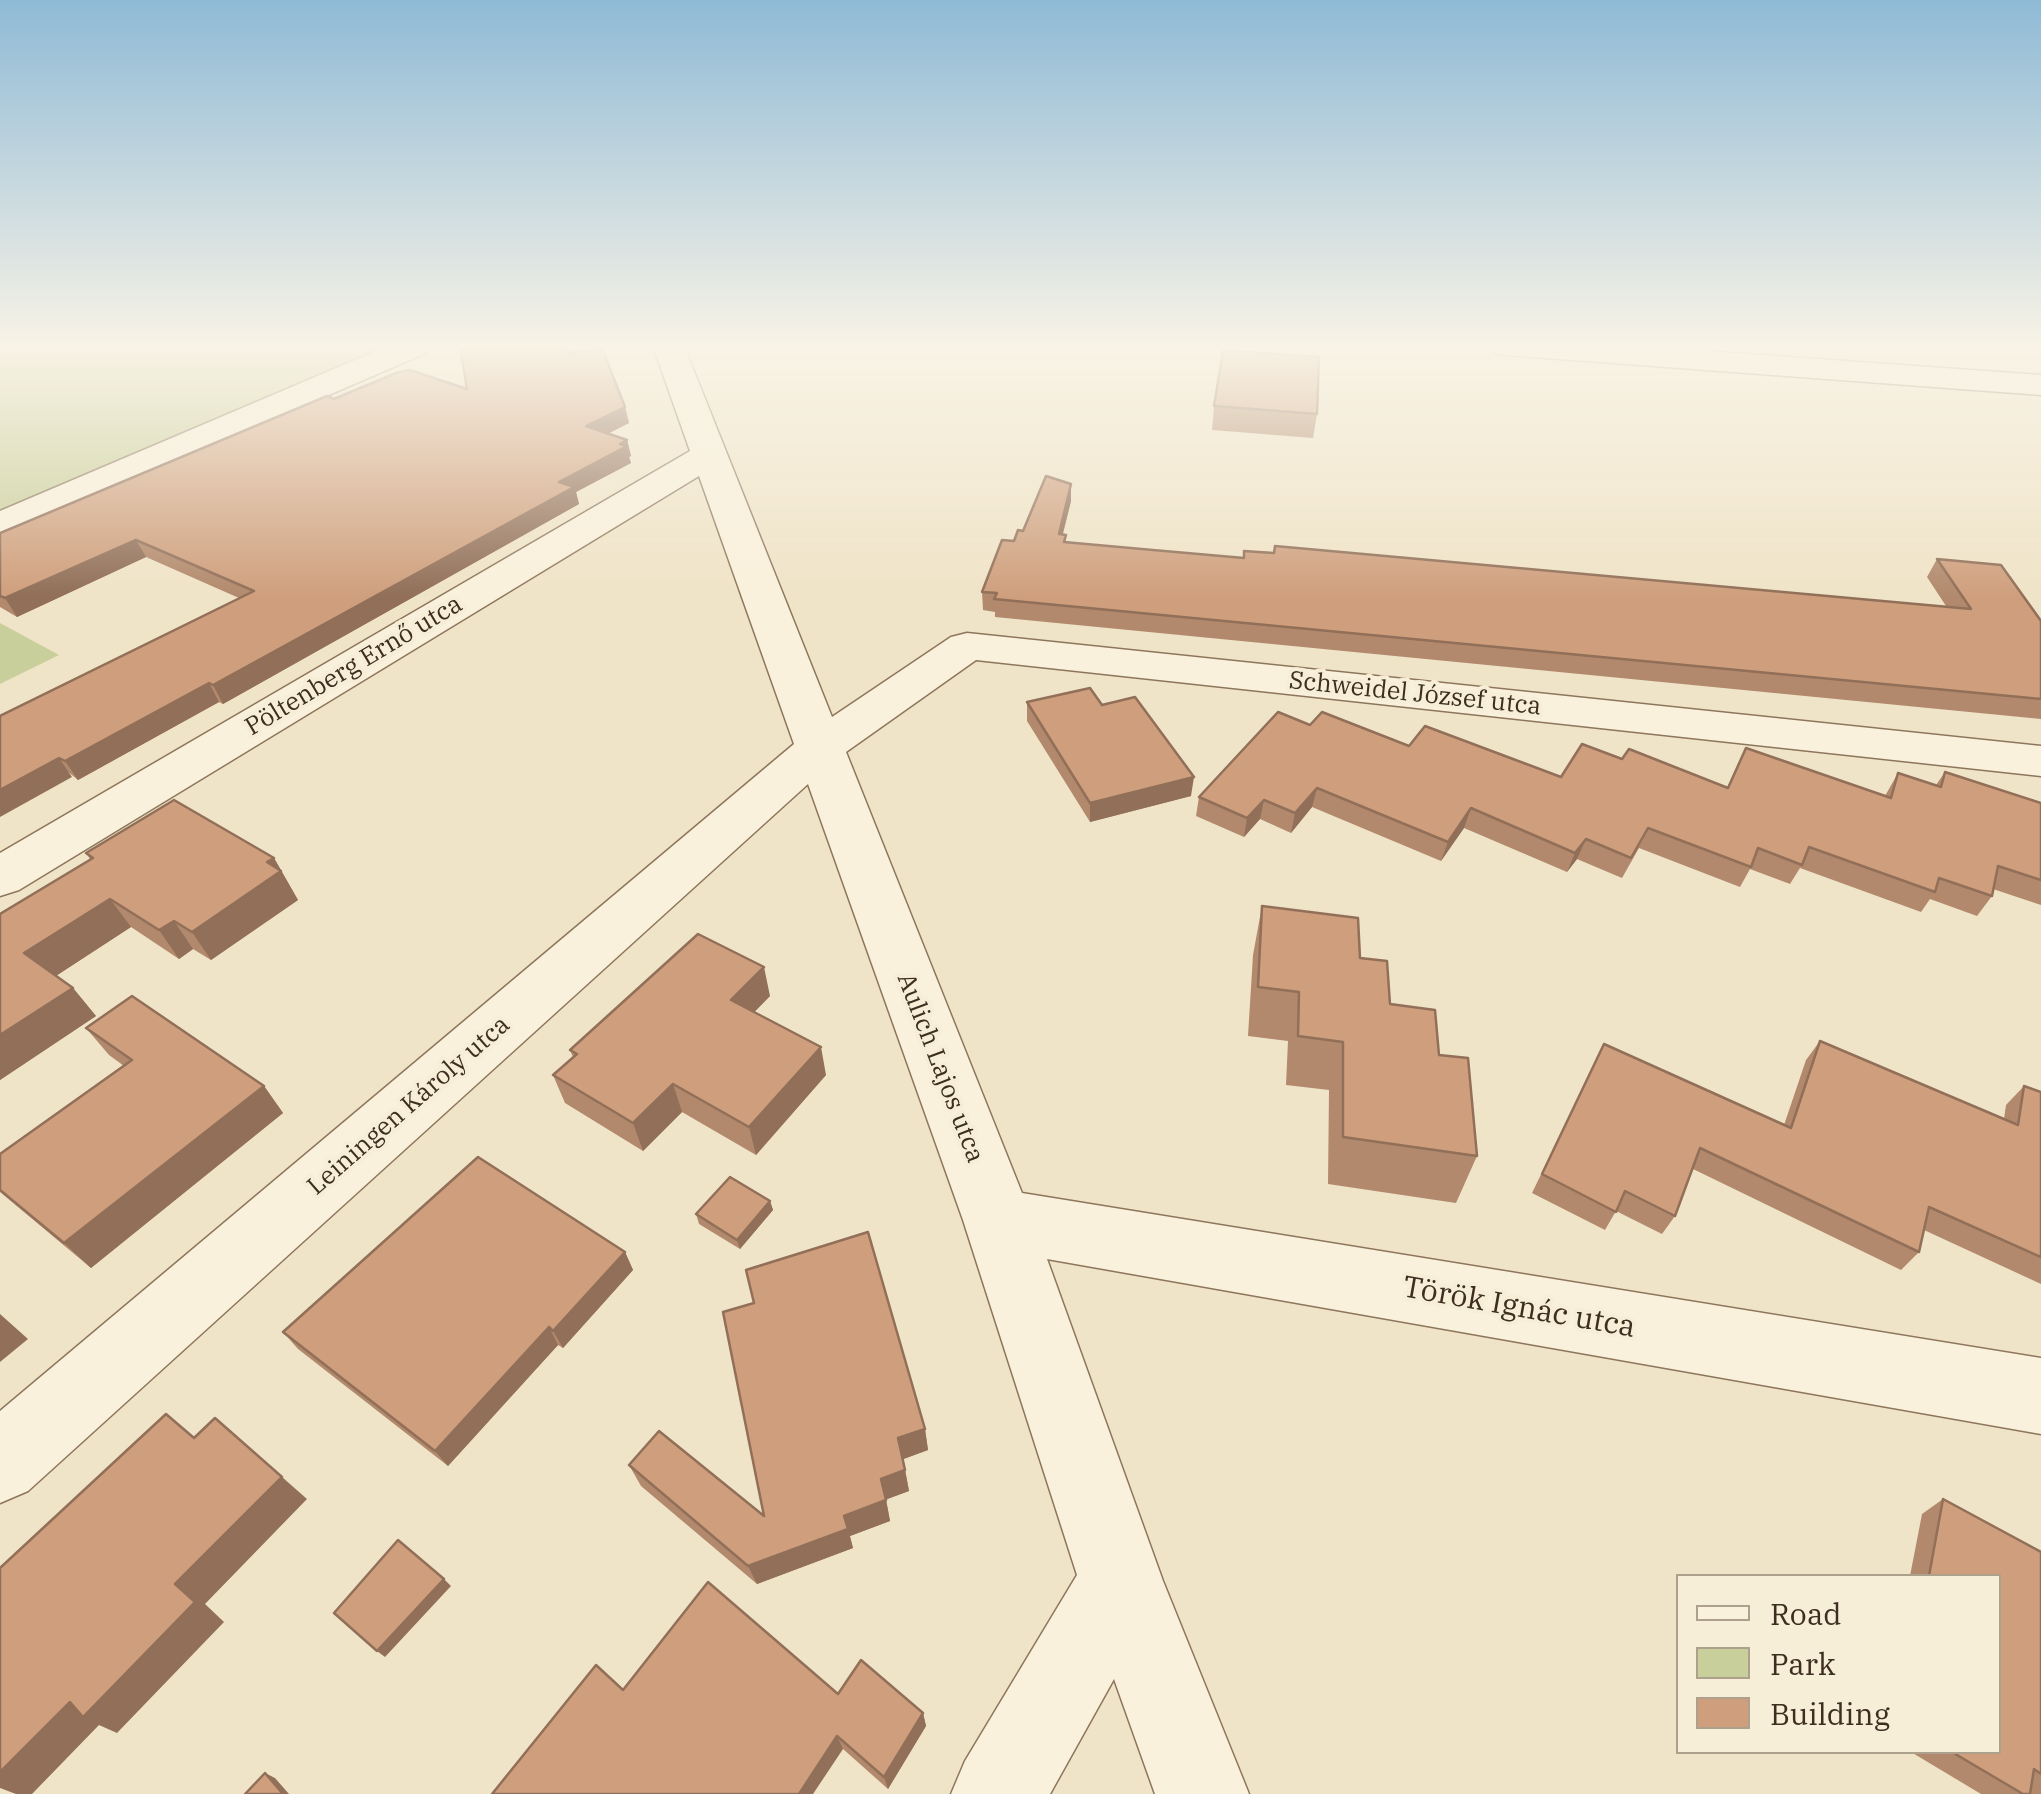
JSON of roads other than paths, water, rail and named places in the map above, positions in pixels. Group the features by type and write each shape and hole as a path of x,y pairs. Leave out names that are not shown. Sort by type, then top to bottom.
{"street":[{"path":"0,525 220,430"},
{"name":"Aulich Lajos utca","path":"699,430 998,1220 1122,1581 1202,1794"},
{"name":"Pöltenberg Ernő utca","path":"0,877 709,456"},
{"name":"Schweidel József utca","path":"819,748 967,646 2041,761"},
{"name":"Leiningen Károly utca","path":"0,1463 819,748"},
{"name":"Török Ignác utca","path":"998,1220 2041,1396"},
{"path":"998,1794 1122,1581"}]}
